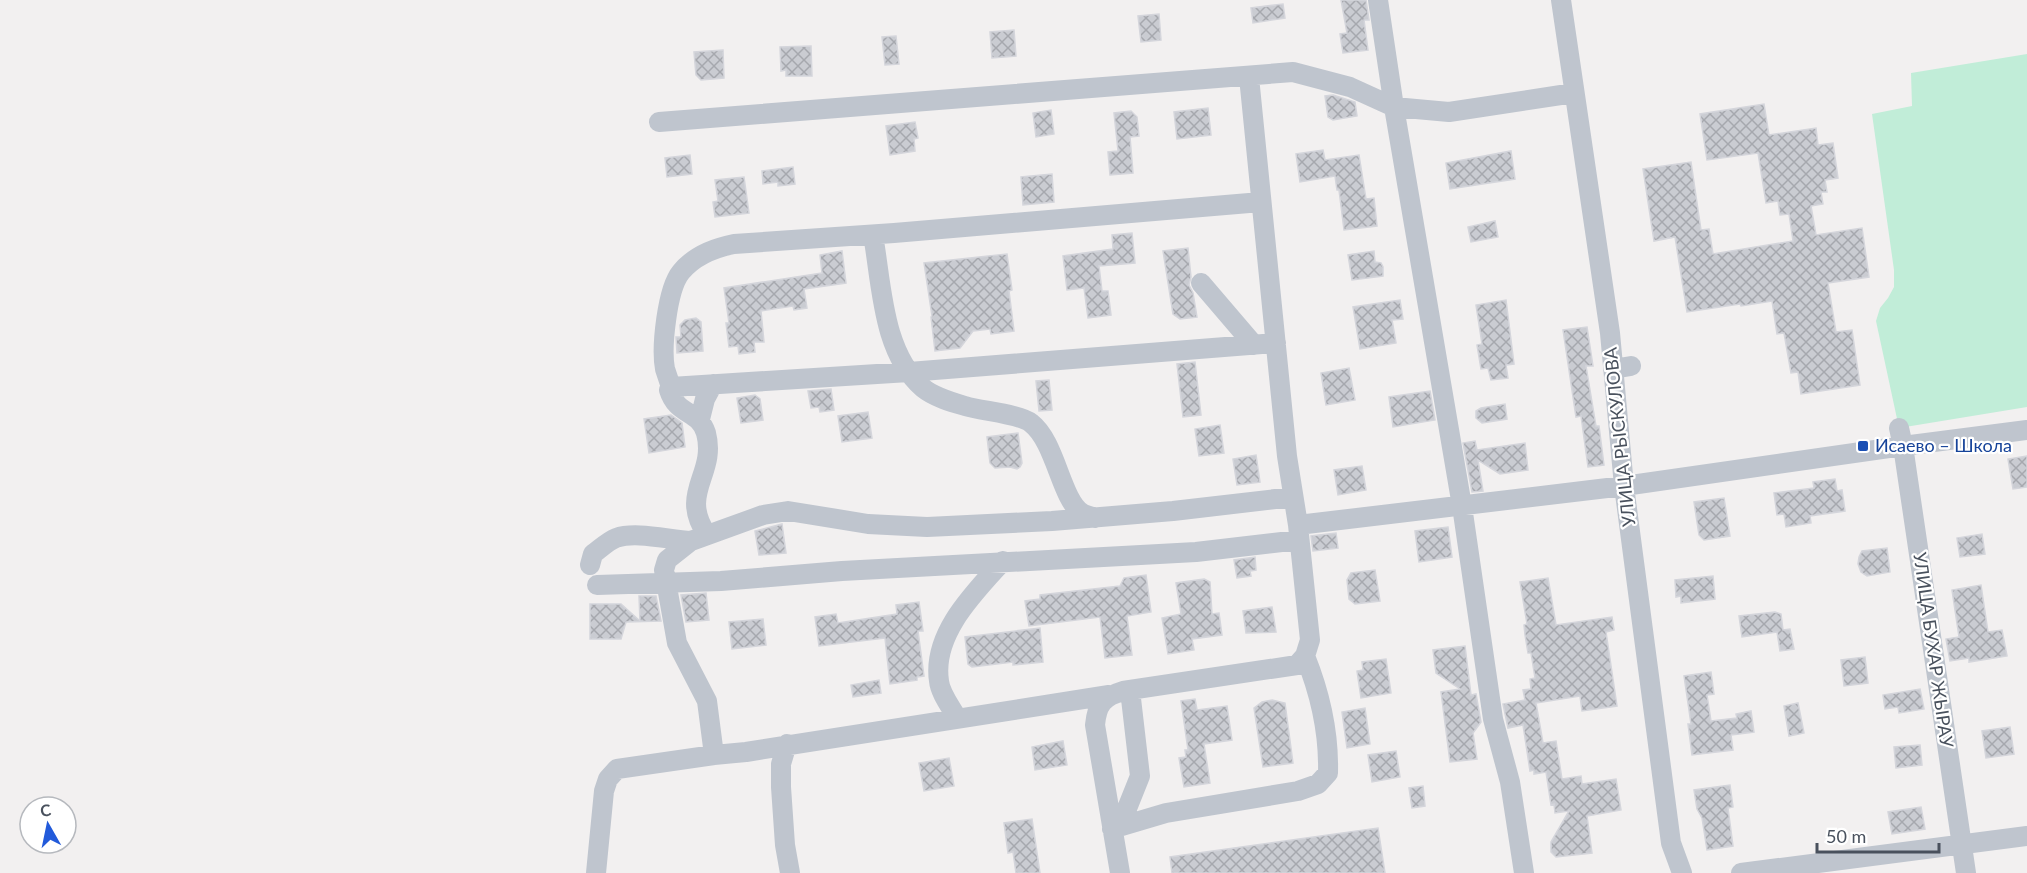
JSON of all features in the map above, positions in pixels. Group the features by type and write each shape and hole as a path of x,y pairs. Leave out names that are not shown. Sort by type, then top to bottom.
{"street":[{"path":"1378,0 1462,506 1493,720 1510,782 1524,873"},
{"name":"УЛИЦА РЫСКУЛОВА","path":"1561,0 1610,333 1622,367 1624,486 1671,843 1682,873"},
{"path":"658,122 1293,72 1350,87 1394,107 1449,112 1574,93"},
{"path":"596,873 604,792 608,779 617,769 746,752 1298,665 1305,656 1310,632 1287,456 1249,77"},
{"path":"700,419 681,410 672,399 665,368 664,344 673,288 679,274 695,260 718,248 734,244 873,235 1261,202"},
{"path":"873,235 888,324 898,355 909,372 924,389 948,401 1030,422 1047,442 1071,500 1081,513 1095,518"},
{"path":"1200,283 1254,345"},
{"path":"671,387 909,372 1276,343"},
{"path":"699,538 695,509 697,492 708,458 705,431 700,419 705,399 713,384"},
{"path":"597,585 721,581 1003,561 1196,552 1298,532 1462,506 1624,486 1901,437 2027,430"},
{"name":"УЛИЦА БУХАР ЖЫРАУ","path":"1901,437 1966,873"},
{"path":"714,755 707,701 677,643 664,570 667,560 699,538 763,515 788,511 868,524 927,527 1095,518 1293,497"},
{"path":"590,564 592,554 616,538 645,535 672,540 699,538"},
{"path":"957,718 939,682 939,660 947,633 971,597 1003,561"},
{"path":"1121,826 1166,813 1298,791 1318,784 1328,773 1328,748 1315,681 1305,656"},
{"path":"1121,826 1140,776 1130,690"},
{"path":"1109,695 1100,705 1095,725 1121,826 1120,873"},
{"path":"787,744 781,764 781,787 785,845 790,873"},
{"path":"1742,873 2027,836"}],"green space":[{"path":"2027,54 2027,407 1899,428 1876,321 1880,308 1894,287 1894,270 1872,114 1912,106 1911,73"}],"building":[{"path":"1341,0 1366,0 1369,20 1364,20 1368,50 1343,53 1340,34 1347,33"},
{"path":"1283,4 1285,18 1253,23 1251,8"},
{"path":"1159,14 1161,40 1141,42 1138,16"},
{"path":"1014,30 1016,56 992,58 990,32"},
{"path":"896,36 899,64 885,65 882,37"},
{"path":"811,46 812,76 786,76 786,70 781,71 780,47"},
{"path":"723,50 724,78 701,80 696,75 694,52"},
{"path":"1333,95 1355,102 1357,116 1333,120 1328,117 1325,96"},
{"path":"1764,104 1769,135 1816,128 1818,145 1833,143 1838,178 1825,180 1827,192 1821,192 1823,204 1811,206 1816,235 1862,228 1869,277 1828,283 1836,332 1852,330 1860,385 1801,394 1798,372 1791,373 1784,333 1777,334 1772,301 1687,312 1675,237 1654,241 1643,169 1691,162 1701,230 1709,229 1713,254 1793,241 1789,214 1780,215 1778,201 1766,203 1758,153 1707,160 1700,114"},
{"path":"1208,108 1211,135 1177,139 1174,112"},
{"path":"1051,110 1054,134 1036,137 1033,113"},
{"path":"1131,111 1137,117 1139,136 1130,137 1133,173 1110,175 1108,152 1118,151 1114,113"},
{"path":"915,122 918,138 914,139 915,151 890,155 886,126"},
{"path":"1323,150 1325,160 1359,155 1366,199 1374,198 1377,226 1344,230 1335,176 1300,182 1296,154"},
{"path":"1511,151 1515,179 1450,189 1446,163"},
{"path":"690,155 692,174 667,177 665,158"},
{"path":"793,167 795,184 778,186 778,182 763,184 762,171"},
{"path":"1052,174 1054,202 1023,205 1021,177"},
{"path":"744,177 749,213 715,217 713,202 718,201 715,180"},
{"path":"1495,221 1498,237 1471,242 1468,227"},
{"path":"1132,233 1135,263 1099,266 1102,291 1108,291 1111,315 1088,318 1084,288 1067,290 1063,256 1113,249 1112,235"},
{"path":"1188,248 1191,277 1189,285 1193,293 1197,317 1180,319 1173,314 1163,251"},
{"path":"842,251 846,283 804,289 807,308 794,310 793,306 761,311 764,342 754,342 755,352 739,354 738,346 729,347 726,323 729,323 724,288 822,273 820,255"},
{"path":"1374,251 1375,262 1381,263 1383,267 1383,276 1352,280 1348,255"},
{"path":"1007,254 1014,331 991,334 990,329 973,331 960,348 935,351 924,263"},
{"path":"1400,300 1403,319 1392,320 1396,343 1360,349 1353,307"},
{"path":"1506,300 1514,364 1506,365 1508,378 1491,380 1488,368 1481,369 1477,345 1482,344 1476,305"},
{"path":"696,318 701,322 703,351 677,353 676,337 681,337 680,325 685,320"},
{"path":"1587,327 1593,366 1586,366 1596,426 1599,426 1604,465 1588,467 1581,416 1576,417 1563,330"},
{"path":"1195,362 1201,415 1183,417 1177,364"},
{"path":"1349,368 1355,400 1326,405 1321,373"},
{"path":"1049,380 1052,410 1039,411 1036,381"},
{"path":"831,389 834,410 820,412 819,407 811,408 808,391"},
{"path":"1430,391 1435,420 1393,427 1389,397"},
{"path":"755,395 760,399 763,420 741,423 737,398"},
{"path":"1505,404 1507,419 1482,423 1476,418 1476,411 1481,408"},
{"path":"868,412 872,438 842,442 838,416"},
{"path":"671,415 682,423 685,447 649,453 644,419"},
{"path":"1220,425 1224,453 1199,456 1195,429"},
{"path":"1018,433 1022,463 1020,467 1017,469 995,468 990,463 987,437"},
{"path":"1475,441 1477,450 1525,443 1528,470 1500,474 1478,460 1483,491 1472,492 1463,443"},
{"path":"1256,455 1260,482 1237,485 1233,459"},
{"path":"2027,456 2027,487 2013,489 2008,459"},
{"path":"1362,466 1366,490 1338,495 1334,470"},
{"path":"1835,479 1837,491 1842,490 1845,511 1810,516 1811,523 1786,527 1784,514 1777,515 1774,493 1814,488 1813,482"},
{"path":"1724,498 1730,536 1704,540 1699,535 1694,502"},
{"path":"782,524 786,553 759,555 755,531"},
{"path":"1448,527 1452,557 1419,562 1415,531"},
{"path":"1336,533 1338,548 1313,551 1311,536"},
{"path":"1982,534 1985,554 1960,557 1957,538"},
{"path":"1887,548 1890,572 1867,576 1861,572 1858,564 1862,551"},
{"path":"1255,557 1256,570 1250,571 1251,576 1237,578 1234,560"},
{"path":"1375,570 1380,601 1355,604 1349,599 1347,580 1351,573"},
{"path":"1146,575 1151,612 1127,616 1132,655 1105,658 1100,617 1029,626 1025,601 1040,599 1040,595 1120,586 1124,578"},
{"path":"1713,576 1715,599 1681,603 1681,596 1676,597 1675,580"},
{"path":"1548,578 1556,625 1612,617 1614,630 1606,632 1617,706 1582,711 1580,696 1536,703 1543,743 1556,741 1562,779 1581,776 1582,784 1616,779 1621,810 1587,816 1592,853 1556,857 1551,852 1551,842 1569,811 1555,813 1554,804 1551,805 1546,772 1534,774 1534,770 1530,771 1523,725 1508,728 1503,704 1525,700 1523,690 1531,689 1530,679 1535,678 1525,635 1524,625 1527,624 1520,582"},
{"path":"1204,579 1210,582 1212,614 1219,613 1222,635 1192,639 1194,650 1168,654 1162,618 1181,614 1176,583"},
{"path":"1981,585 1988,632 2002,630 2007,656 1969,662 1969,658 1950,661 1946,639 1959,637 1952,590"},
{"path":"706,593 709,620 686,622 681,595"},
{"path":"639,596 656,596 661,621 626,622 621,639 590,639 590,604 621,604 640,621"},
{"path":"919,602 923,631 918,631 924,676 917,677 917,680 890,684 885,638 819,646 815,617 836,614 838,623 897,614 896,605"},
{"path":"1272,607 1276,632 1246,633 1243,611"},
{"path":"1775,612 1781,614 1783,630 1790,629 1794,649 1780,651 1777,632 1742,637 1739,616"},
{"path":"763,619 766,645 732,649 729,622"},
{"path":"1040,628 1043,662 1013,665 1013,662 972,667 968,664 965,637"},
{"path":"1465,646 1471,695 1476,694 1481,722 1473,733 1477,759 1450,762 1441,692 1460,689 1436,673 1433,650"},
{"path":"1865,657 1868,683 1844,686 1841,660"},
{"path":"1386,659 1391,693 1361,698 1357,671 1363,670 1362,662"},
{"path":"1711,672 1714,694 1707,695 1711,721 1737,718 1736,714 1751,711 1754,732 1731,735 1733,750 1692,755 1688,724 1691,724 1684,676"},
{"path":"879,680 881,693 853,697 851,685"},
{"path":"1920,689 1924,709 1899,713 1898,707 1885,709 1883,695"},
{"path":"1195,699 1197,710 1227,706 1232,740 1204,744 1210,783 1184,787 1179,758 1186,757 1185,750 1188,750 1181,701"},
{"path":"1272,700 1285,703 1293,763 1263,767 1254,708 1262,702"},
{"path":"1798,703 1804,733 1789,736 1784,706"},
{"path":"1365,708 1370,744 1347,748 1342,712"},
{"path":"2010,727 2014,754 1986,758 1982,731"},
{"path":"1063,741 1067,765 1035,770 1032,747"},
{"path":"1920,745 1922,765 1896,768 1894,747"},
{"path":"1396,751 1400,777 1372,782 1368,755"},
{"path":"949,758 954,786 924,791 919,763"},
{"path":"1730,785 1733,807 1728,808 1733,846 1707,850 1702,818 1697,809 1694,790"},
{"path":"1423,786 1425,806 1412,808 1409,788"},
{"path":"1921,807 1925,829 1892,834 1888,812"},
{"path":"1032,819 1040,873 1016,873 1013,852 1008,853 1004,823"},
{"path":"1378,828 1385,873 1172,873 1170,857"}],"place":[{"name":"Исаево – Школа","path":"1863,446"}]}
